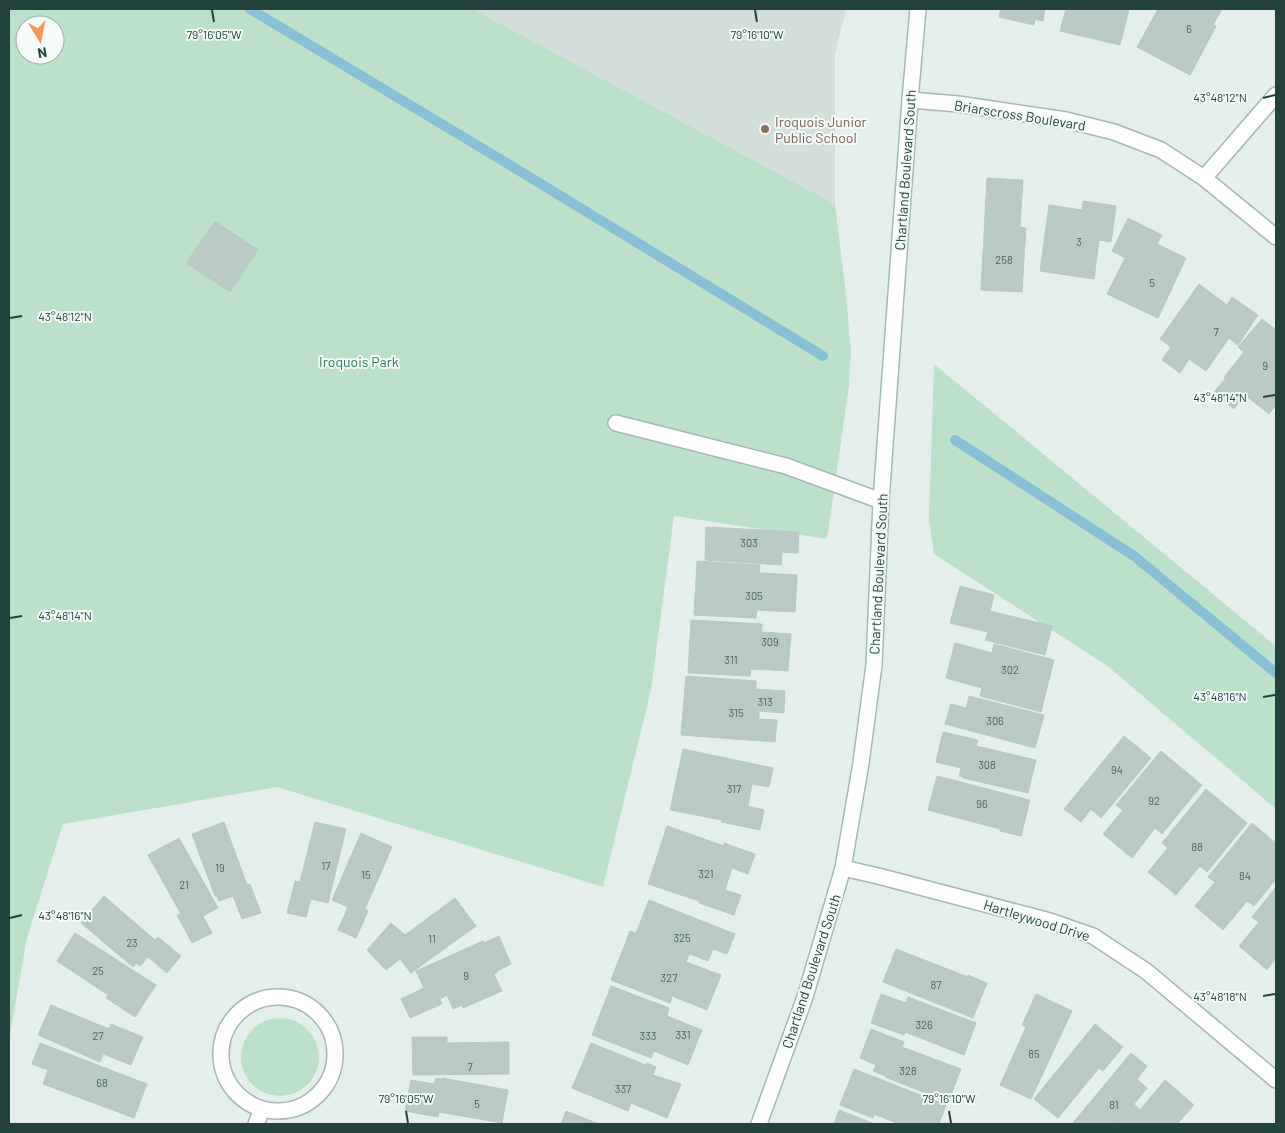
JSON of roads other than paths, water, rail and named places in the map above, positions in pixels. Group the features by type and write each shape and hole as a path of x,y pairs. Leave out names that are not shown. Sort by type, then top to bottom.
{"street":[{"name":"Chartland Boulevard South","path":"759,1124 805,997 843,868 861,763 874,665 881,501 918,9"},
{"path":"1204,178 1276,94"},
{"name":"Briarscross Boulevard","path":"910,100 958,104 1066,120 1114,132 1161,150 1204,178 1276,237"},
{"path":"616,423 786,466 881,501"},
{"name":"Hartleywood Drive","path":"843,868 1040,919 1093,936 1146,971 1276,1080"},
{"path":"284,997 303,1002 318,1012 330,1027 336,1046 335,1064 328,1082 316,1097 300,1107 281,1111 262,1109 245,1101 232,1088 223,1071 221,1052 224,1034 234,1017 248,1005 265,998 284,997"},
{"path":"256,1124 262,1109"}],"waterway":[{"path":"250,9 823,356"},
{"path":"955,440 1134,556 1276,673"}],"place":[{"name":"Iroquois Junior Public School","path":"765,129"}],"park label":[{"name":"Iroquois Park","path":"359,361"}]}
